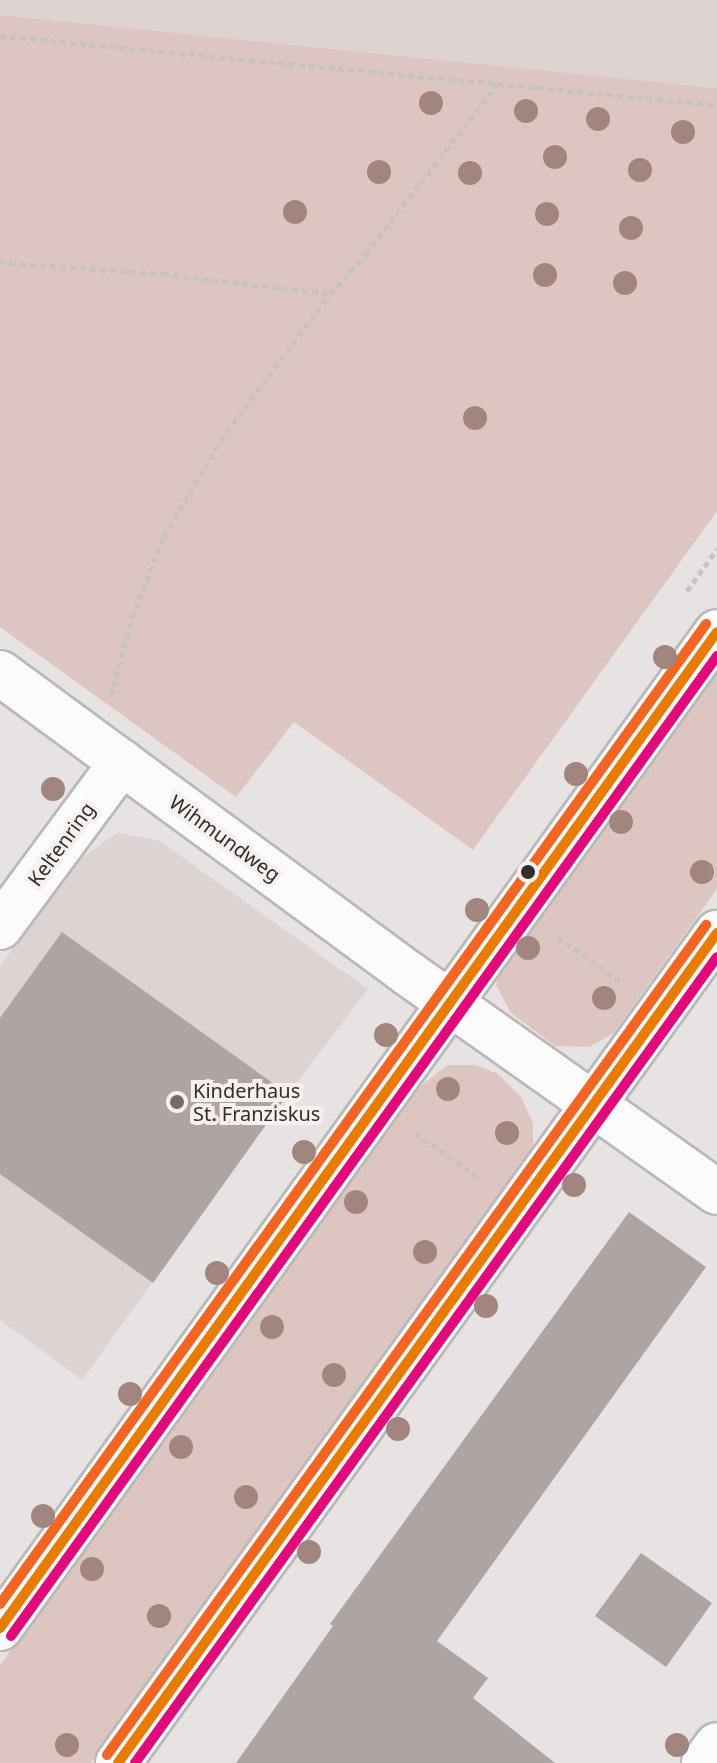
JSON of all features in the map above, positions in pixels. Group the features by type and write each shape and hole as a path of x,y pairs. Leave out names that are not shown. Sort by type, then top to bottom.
{"street":[{"path":"0,1628 717,632"},
{"name":"Wihmundweg","path":"0,673 451,1004 593,1101 717,1192"},
{"name":"Keltenring","path":"0,927 122,762"},
{"path":"118,1763 717,933"},
{"path":"704,1763 717,1745"}],"path":[{"path":"0,36 717,105"},
{"path":"83,733 114,692 132,618 164,536 221,440 330,294 366,254 498,83"},
{"path":"0,262 163,274 330,294"},
{"path":"518,910 660,1010"},
{"path":"376,1106 519,1206"}],"shaded area":[{"path":"0,0 717,0 717,88 0,15"},
{"path":"0,15 717,88 717,511 473,850 294,722 236,797 0,627"},
{"path":"717,660 717,889 614,1033 589,1047 555,1046 511,1013 496,985 506,949"},
{"path":"117,833 158,840 368,989 288,1094 82,1380 0,1320 0,966 77,861"},
{"path":"447,1065 476,1065 498,1074 521,1097 533,1123 533,1153 91,1763 0,1763 0,1665 416,1090"}],"building":[{"name":"Kinderhaus St. Franziskus","path":"62,932 288,1094 153,1283 0,1174 0,1018"},
{"path":"629,1212 706,1267 437,1641 488,1678 473,1698 555,1763 236,1763 333,1626 330,1624"},
{"path":"641,1553 712,1603 666,1667 595,1616"}],"transit line":[{"path":"0,1604 706,624"},
{"path":"0,1628 717,632"},
{"path":"11,1636 717,656"},
{"path":"107,1755 706,925"},
{"path":"118,1763 717,933"},
{"path":"135,1763 717,957"}],"place":[{"name":"Kinderhaus St. Franziskus","path":"177,1102"}]}
